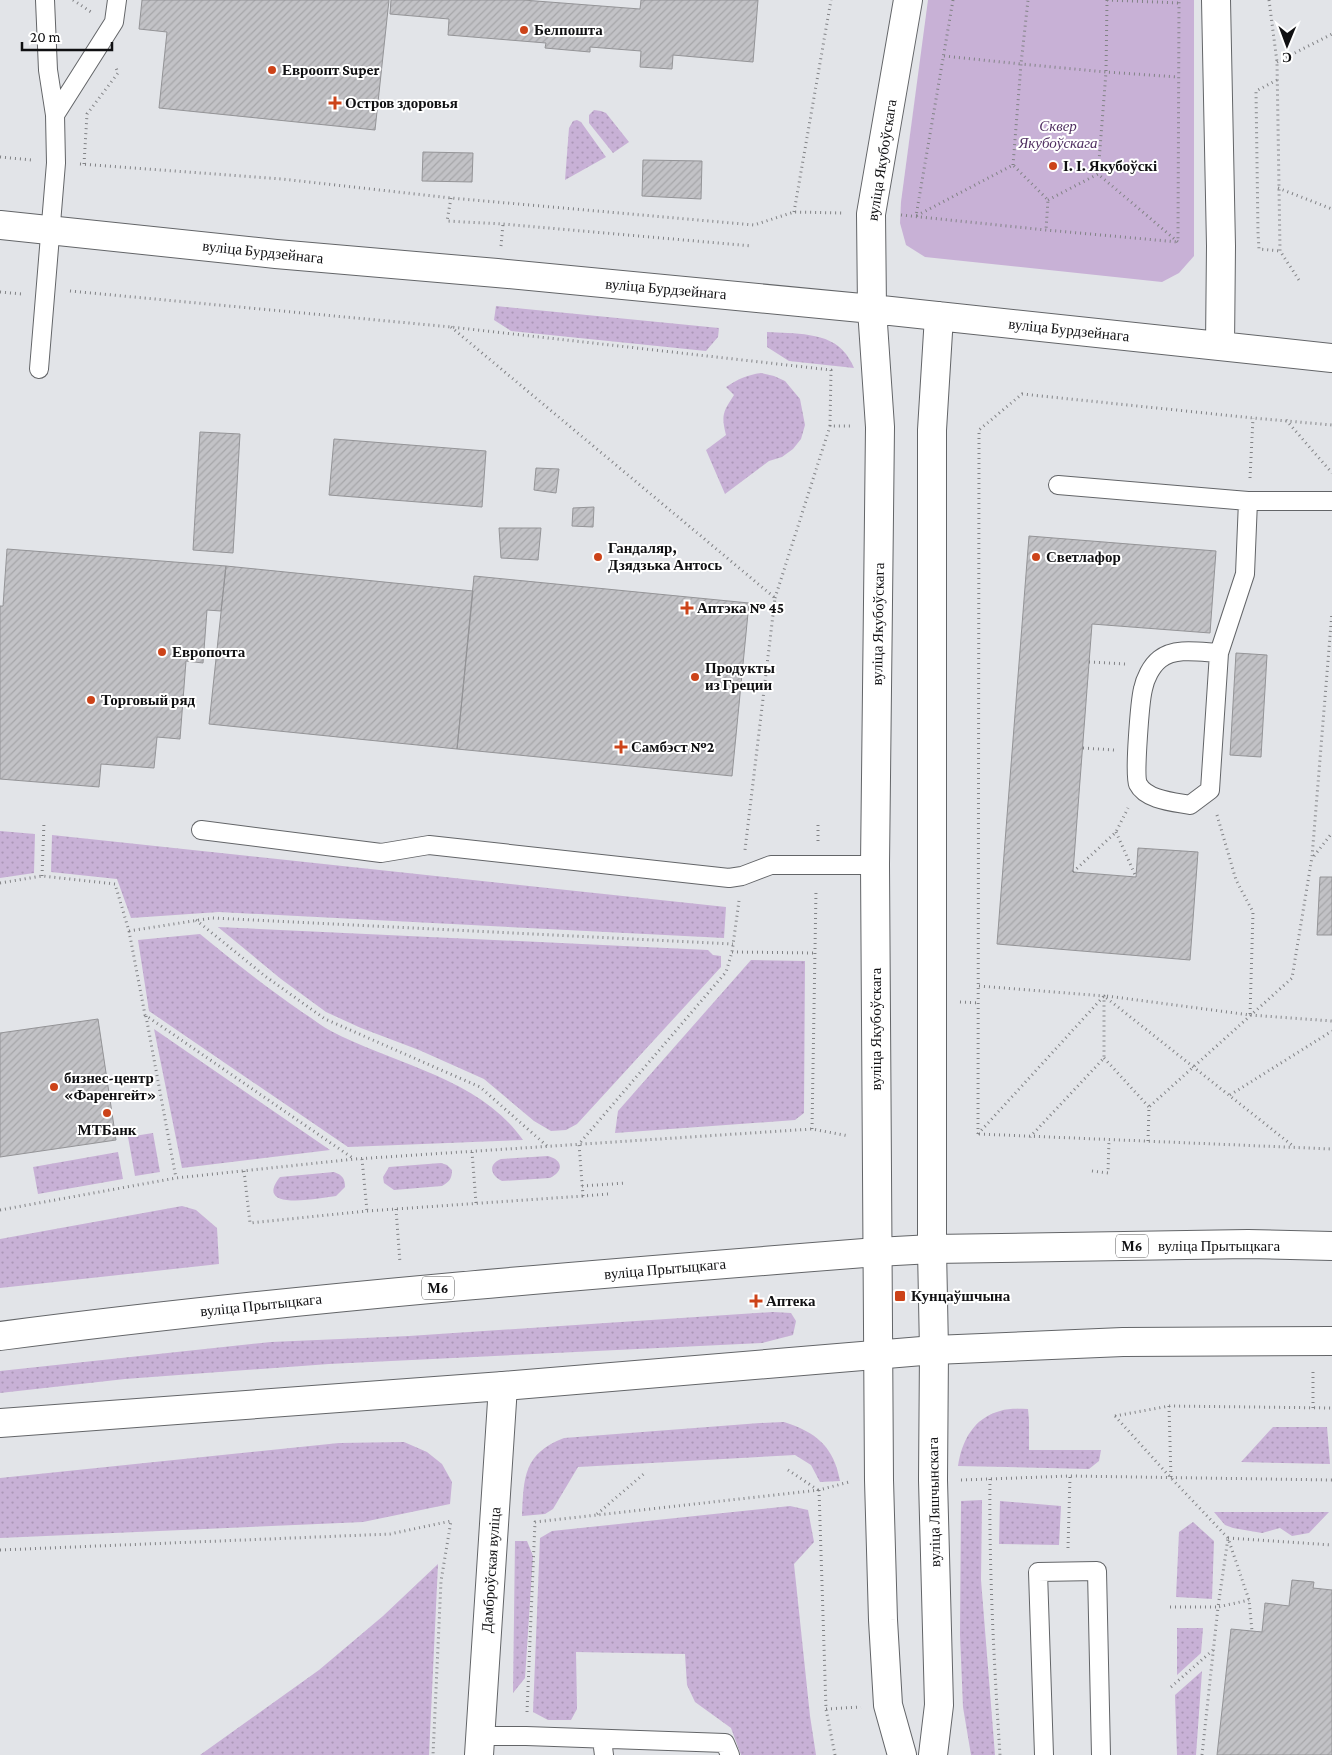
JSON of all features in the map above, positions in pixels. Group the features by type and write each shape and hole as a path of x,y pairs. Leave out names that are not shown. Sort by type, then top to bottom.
{"main road":[{"name":"вуліца Якубоўскага","path":"877,1252 875,865 880,427 872,309 871,214 908,0"},
{"path":"1216,0 1220,346"},
{"name":"вуліца Бурдзейнага","path":"0,225 276,254 872,309 1332,358"},
{"path":"932,1249 932,439 938,316"},
{"name":"вуліца Прытыцкага","path":"0,1336 265,1304 877,1252 932,1249 1248,1244 1332,1246"},
{"name":"вуліца Ляшчынскага","path":"932,1249 934,1350 933,1480 939,1705 933,1755"},
{"path":"877,1252 884,1639 888,1705 902,1755"},
{"path":"0,1423 503,1386 878,1353 1123,1342 1322,1341"},
{"name":"Дамброўская вуліца","path":"480,1746 503,1386"}],"lane":[{"path":"38,369 56,162 54,115 48,70 45,0"},
{"path":"54,115 114,22 117,0"},
{"path":"1058,485 1248,501 1332,502"},
{"path":"1219,653 1176,652 1160,659 1148,674 1143,690 1136,772 1138,785 1153,798 1190,805 1210,790 1219,653 1245,574 1248,501"},
{"path":"201,830 381,853 429,845 729,878 742,876 770,864 875,865"},
{"path":"1044,1755 1038,1572 1097,1571 1101,1755"},
{"path":"480,1746 526,1736 605,1750 689,1749 725,1743 730,1755"}],"path":[{"path":"794,212 831,0"},
{"path":"916,216 953,0"},
{"path":"1028,0 1020,64 1013,165 1048,200 1046,230"},
{"path":"1098,174 1106,72 1107,0 1179,1 1178,242"},
{"path":"1269,0 1277,62 1280,251 1299,280"},
{"path":"1277,62 1332,34"},
{"path":"944,56 1178,77"},
{"path":"1277,80 1256,91 1258,233 1259,249 1280,251"},
{"path":"0,157 282,180 451,198 754,225 794,212 871,214 916,216 1178,242"},
{"path":"916,216 1013,165"},
{"path":"1048,200 1098,174"},
{"path":"1098,174 1178,242"},
{"path":"1278,188 1332,209"},
{"path":"451,198 447,222 503,224 752,246"},
{"path":"0,292 30,295 62,290 451,327 831,370 830,426 775,598 742,876 732,952 726,972 579,1144 583,1196"},
{"path":"451,327 775,598"},
{"path":"978,1134 980,430 1022,394 1253,418 1332,424"},
{"path":"1248,501 1253,418"},
{"path":"1286,420 1332,472"},
{"path":"830,426 861,426"},
{"path":"1148,1142 1150,1107 1292,978 1312,858 1332,612"},
{"path":"1090,662 1155,665"},
{"path":"1083,748 1138,752"},
{"path":"1073,872 1116,832 1138,785"},
{"path":"1210,790 1236,880 1253,912 1250,1015"},
{"path":"42,876 44,822"},
{"path":"1116,832 1136,877"},
{"path":"1312,858 1332,833"},
{"path":"0,884 42,876 115,884 129,931 176,1178"},
{"path":"129,931 212,918 733,944"},
{"path":"195,920 265,976 324,1019 480,1087 548,1146"},
{"path":"732,952 815,953 812,1129"},
{"path":"979,986 1104,996 1250,1015 1332,1021"},
{"path":"1104,996 1104,1058 1150,1107"},
{"path":"1104,996 1293,1146"},
{"path":"978,1134 1104,996"},
{"path":"145,1015 355,1159"},
{"path":"1230,1095 1332,1031"},
{"path":"1029,1137 1104,1058"},
{"path":"0,1210 176,1178 355,1159 812,1129 852,1136"},
{"path":"978,1134 1332,1149"},
{"path":"1092,1171 1108,1173 1109,1140"},
{"path":"472,1152 476,1203"},
{"path":"362,1159 367,1211"},
{"path":"244,1171 250,1222 367,1211 608,1194"},
{"path":"582,1186 626,1184"},
{"path":"396,1209 402,1291"},
{"path":"1313,1408 1322,1341"},
{"path":"1169,1406 1171,1478"},
{"path":"1252,1631 1249,1600 1228,1538 1115,1416 1169,1406 1332,1408"},
{"path":"788,1470 819,1490"},
{"path":"596,1514 646,1472"},
{"path":"1067,1572 1070,1476"},
{"path":"958,1480 1070,1476 1332,1480"},
{"path":"990,1479 989,1555 1000,1755"},
{"path":"526,1736 535,1522 819,1490 850,1482"},
{"path":"819,1490 826,1709 835,1755"},
{"path":"0,1550 390,1534 451,1522 442,1582 433,1755"},
{"path":"1228,1538 1332,1545"},
{"path":"1202,1755 1218,1607 1228,1538"},
{"path":"1170,1607 1218,1607 1249,1600"},
{"path":"1171,1688 1214,1650"}],"green space":[{"name":"Сквер Якубоўскага","path":"928,0 1194,0 1194,256 1179,273 1162,282 925,257 906,245 900,223 901,202"},
{"path":"594,110 606,113 629,142 613,153 589,123 589,115"},
{"path":"573,121 581,122 606,157 565,180 569,128"},
{"path":"496,306 719,328 718,337 706,351 511,331 494,320"},
{"path":"767,332 810,335 830,341 846,354 854,368 789,361 767,347"},
{"path":"761,373 785,381 800,399 805,425 801,439 793,449 782,457 769,461 725,494 706,450 726,435 724,414 734,395 726,387 743,378"},
{"path":"0,831 35,834 34,873 0,878"},
{"path":"52,835 726,907 724,938 219,912 131,918 117,879 51,872"},
{"path":"218,927 708,950 713,955 721,956 721,967 577,1124 566,1130 551,1131 534,1121 484,1079 326,1012 281,979"},
{"path":"200,934 263,984 324,1027 355,1043 460,1087 484,1101 505,1119 523,1140 348,1147 149,1011 138,940"},
{"path":"751,960 805,961 804,1113 795,1120 615,1133 618,1111"},
{"path":"154,1029 330,1150 182,1168"},
{"path":"153,1133 160,1172 135,1176 128,1137"},
{"path":"118,1152 123,1179 38,1194 33,1167"},
{"path":"548,1156 557,1160 560,1166 558,1172 550,1178 502,1181 495,1176 492,1170 494,1164 501,1159"},
{"path":"441,1163 447,1165 452,1170 450,1180 442,1186 394,1190 384,1183 383,1177 389,1167"},
{"path":"334,1172 342,1177 345,1184 345,1187 336,1196 292,1200 281,1199 275,1195 274,1188 280,1177"},
{"path":"182,1206 196,1210 217,1228 219,1264 0,1288 0,1239"},
{"path":"773,1312 791,1313 796,1321 793,1335 762,1343 329,1364 125,1379 0,1393 0,1371 271,1342 409,1336"},
{"path":"1028,1409 1029,1450 1101,1450 1099,1461 1089,1469 958,1466 966,1439 983,1419 1003,1410"},
{"path":"784,1422 805,1431 822,1442 833,1459 840,1481 820,1482 811,1465 795,1455 578,1467 553,1509 545,1514 522,1516 525,1478 528,1468 540,1451 564,1438"},
{"path":"1273,1427 1327,1427 1330,1464 1241,1462"},
{"path":"404,1442 427,1452 442,1464 452,1482 450,1504 363,1522 0,1538 0,1478 339,1443"},
{"path":"982,1500 981,1580 995,1755 971,1755 963,1707 960,1635 961,1501"},
{"path":"1000,1501 1061,1506 1059,1545 999,1544"},
{"path":"790,1506 808,1510 814,1542 794,1564 816,1755 741,1755 731,1728 695,1702 687,1685 685,1654 576,1652 577,1709 571,1720 548,1720 533,1712 540,1538 552,1531"},
{"path":"1214,1512 1329,1512 1309,1533 1292,1536 1280,1528 1262,1533 1233,1528 1225,1525"},
{"path":"1193,1522 1214,1541 1212,1599 1176,1597 1179,1532"},
{"path":"515,1541 527,1541 533,1556 525,1678 513,1693"},
{"path":"438,1564 429,1755 200,1755 319,1670 383,1616"},
{"path":"1177,1628 1203,1628 1201,1653 1177,1675"},
{"path":"1202,1671 1196,1755 1177,1755 1175,1695"}],"building":[{"name":"Евроопт Super","path":"142,0 389,0 375,130 159,108 167,32 139,29"},
{"path":"391,0 523,0 640,9 641,0 758,0 753,62 673,55 672,69 640,67 641,51 590,47 590,52 545,48 546,43 448,35 449,19 390,14"},
{"path":"423,152 473,153 472,182 422,181"},
{"path":"643,160 702,161 701,199 642,196"},
{"path":"200,432 240,434 233,553 193,550"},
{"path":"334,439 486,451 482,507 329,495"},
{"path":"536,468 559,469 556,493 534,490"},
{"path":"594,507 593,527 572,526 573,508"},
{"path":"499,528 541,528 538,560 501,558"},
{"path":"1029,536 1216,551 1210,633 1092,624 1073,872 1136,877 1138,848 1198,852 1190,960 997,944"},
{"name":"Торговый ряд","path":"7,549 226,566 221,611 207,610 203,663 186,661 180,739 157,737 154,768 101,764 99,787 0,779 0,606 3,606"},
{"path":"226,566 473,591 457,749 209,724"},
{"path":"474,576 749,603 732,776 457,749"},
{"path":"1236,653 1267,655 1261,757 1230,755"},
{"path":"1320,877 1332,877 1332,935 1317,935"},
{"name":"бизнес-центр «Фаренгейт»","path":"98,1019 116,1140 0,1157 0,1033"},
{"path":"1292,1580 1314,1582 1313,1588 1332,1590 1332,1755 1217,1755 1231,1629 1262,1632 1265,1603 1289,1606"}],"place":[{"name":"Белпошта","path":"524,30"},
{"name":"Евроопт Super","path":"272,70"},
{"name":"Остров здоровья","path":"335,103"},
{"name":"І. І. Якубоўскі","path":"1053,166"},
{"name":"Гандаляр, Дзядзька Антось","path":"598,557"},
{"name":"Светлафор","path":"1036,557"},
{"name":"Аптэка № 45","path":"687,608"},
{"name":"Европочта","path":"162,652"},
{"name":"Продукты из Греции","path":"695,677"},
{"name":"Торговый ряд","path":"91,700"},
{"name":"Самбэст №2","path":"621,747"},
{"name":"бизнес-центр «Фаренгейт»","path":"54,1087"},
{"name":"МТБанк","path":"107,1113"},
{"name":"Кунцаўшчына","path":"900,1296"},
{"name":"Аптека","path":"756,1301"}]}
